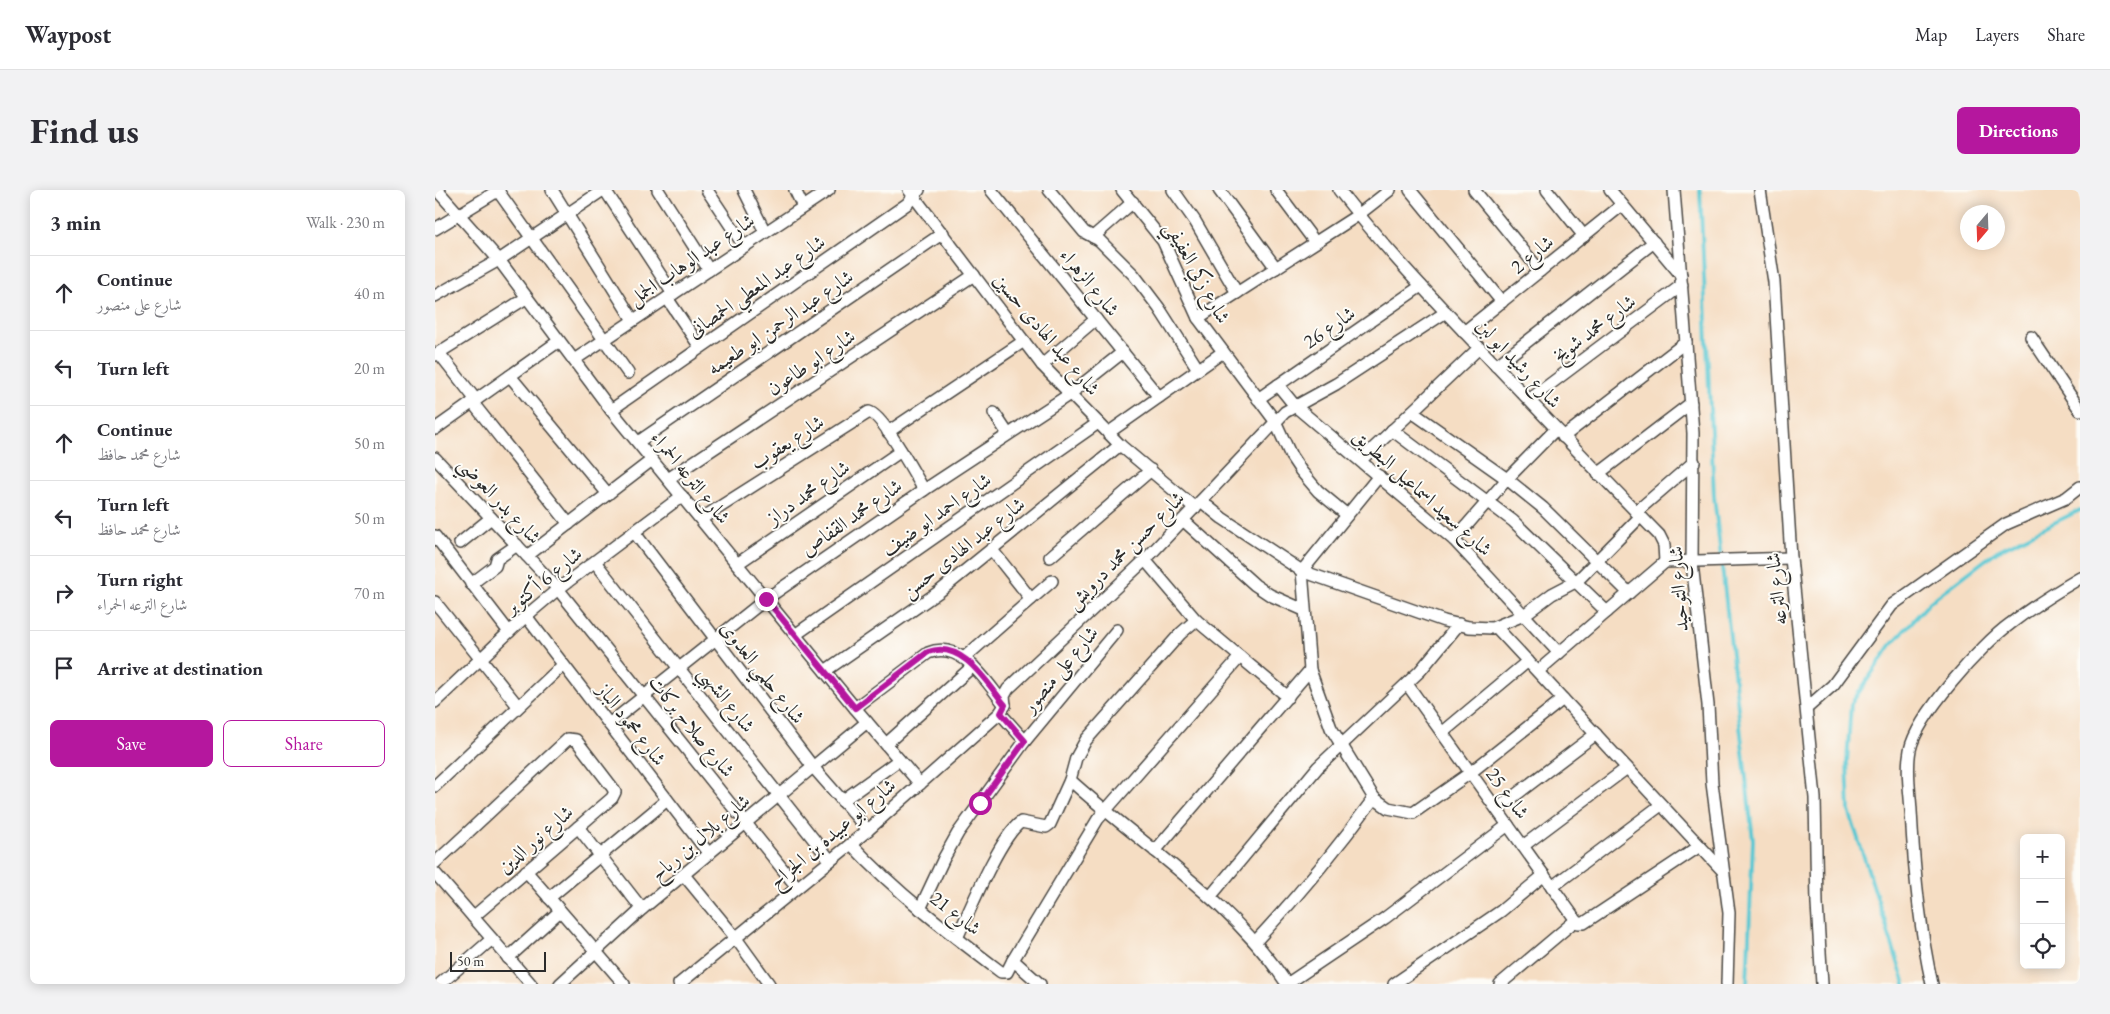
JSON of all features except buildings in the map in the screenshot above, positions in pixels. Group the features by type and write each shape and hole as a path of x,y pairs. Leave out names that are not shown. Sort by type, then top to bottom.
{"street":[{"path":"435,228 498,190 628,373"},
{"path":"552,190 633,320"},
{"path":"435,296 499,260 604,190 701,347"},
{"path":"658,190 709,270"},
{"path":"707,190 744,246"},
{"path":"744,190 765,232"},
{"path":"795,190 803,207"},
{"name":"شارع عبد الوهاب الجمل","path":"574,360 829,190"},
{"name":"شارع الزهراء","path":"991,190 1159,397"},
{"path":"1049,190 1084,232 1093,237 1135,274 1198,369"},
{"name":"شارع زكي العفيفي","path":"1123,190 1163,241 1198,318 1275,421 1291,456 1318,491 1347,515"},
{"path":"1173,190 1195,222 1237,293"},
{"path":"1219,190 1276,268"},
{"path":"1276,190 1315,242"},
{"name":"شارع رشيد ابو لبن","path":"1339,190 1358,215 1421,286 1662,540 1665,562"},
{"path":"1198,318 1358,215 1390,190"},
{"path":"1410,190 1502,302"},
{"path":"1473,190 1540,271"},
{"path":"1547,190 1584,236"},
{"path":"1610,190 1654,242 1682,280"},
{"name":"شارع التوحيد","path":"1674,190 1694,462 1692,563 1708,704 1712,783 1729,913 1727,984"},
{"name":"شارع الترعه","path":"1760,190 1774,282 1791,558 1815,798 1817,904 1822,984"},
{"name":"شارع عبد الهادى حسين","path":"913,192 1043,365 1120,445 1151,470 1198,504 1302,571 1459,624 1496,627"},
{"name":"شارع عبد المعطي الحمصانى","path":"611,410 909,203 913,192"},
{"name":"شارع الترعه الحمراء","path":"439,196 459,214 499,260 611,410 855,708 920,784"},
{"path":"1093,237 1133,202"},
{"name":"شارع 2","path":"1464,332 1623,205"},
{"name":"شارع عبد الرحمن ابو طعيمه","path":"638,442 943,234"},
{"path":"1496,366 1654,242"},
{"name":"شارع ابو طاعون","path":"668,479 974,275"},
{"name":"شارع محمد شويخ","path":"1529,400 1682,280"},
{"name":"شارع 26","path":"1258,399 1421,286"},
{"path":"526,298 437,354 569,524"},
{"name":"شارع حسن محمد درويش","path":"1003,709 1004,696 1008,689 1145,560 1285,412 1336,384 1446,312"},
{"path":"1043,365 1096,319"},
{"path":"2031,337 2080,410"},
{"path":"435,428 559,342"},
{"path":"924,490 888,432 1024,342"},
{"path":"1454,540 1507,479 1559,433 1686,342"},
{"path":"1361,460 1479,348"},
{"name":"شارع محمد القفاص","path":"609,724 766,599 924,490 1070,394 1123,352"},
{"path":"1108,433 1223,352"},
{"path":"510,376 608,494"},
{"name":"شارع سعيد اسماعيل البطريق","path":"1278,385 1295,406 1454,540 1559,653"},
{"path":"1598,474 1691,403"},
{"name":"شارع يعقوب","path":"701,519 869,412 876,414 888,432"},
{"path":"1412,412 1507,479 1543,508 1629,593"},
{"path":"994,413 1008,434"},
{"name":"شارع احمد ابو ضيف","path":"795,635 1098,423"},
{"path":"1392,430 1488,502 1531,537 1607,612"},
{"name":"شارع عبد الهادى حسن","path":"825,671 926,602 1120,445"},
{"name":"شارع محمد دراز","path":"737,564 901,451"},
{"name":"شارع بدر العوضي","path":"435,458 558,589"},
{"path":"527,556 652,460"},
{"path":"1694,462 1639,514 1598,561 1577,581 1552,594 1524,615 1496,627 1723,872"},
{"path":"1050,557 1151,470"},
{"path":"1379,476 1302,571 1310,670 1331,728 1340,746 1374,798 1388,808 1413,813 1470,773 1563,699"},
{"path":"1807,708 1833,685 1892,605 2006,524 2066,498 2080,487"},
{"name":"شارع 6 أكتوبر","path":"436,699 558,589 682,496"},
{"path":"460,543 491,518"},
{"path":"1183,520 1255,585 1270,595 1304,610"},
{"name":"شارع حلمي العدوى","path":"634,532 813,767 868,830"},
{"path":"435,536 509,632"},
{"path":"471,584 495,566 497,559 517,545"},
{"path":"992,550 1031,599"},
{"path":"1537,671 1665,562 1692,563 1791,558"},
{"path":"1145,560 1196,620 1288,697"},
{"name":"شارع الشهبي","path":"595,562 830,860"},
{"path":"1932,984 1925,951 1913,852 1909,768 1910,750 1927,714 1973,659 2009,624 2080,578"},
{"path":"964,658 1052,582"},
{"name":"شارع صلاح بركات","path":"558,589 797,887"},
{"path":"435,602 518,706"},
{"name":"شارع محمود الباز","path":"526,616 709,854"},
{"path":"957,938 999,851 1015,826 1021,822 1046,827 1050,824 1070,780 1076,758 1086,740 1181,634 1196,620"},
{"path":"1210,897 1317,767 1407,684 1459,624"},
{"name":"شارع على منصور","path":"920,909 958,833 1025,741 1117,630"},
{"path":"855,708 928,652 947,650 964,658 973,666 1025,741"},
{"path":"1040,984 1013,960 1098,819 1240,657"},
{"path":"1442,733 1528,661"},
{"path":"435,786 563,665"},
{"path":"886,744 973,666"},
{"path":"1155,851 1310,670"},
{"name":"شارع 25","path":"1407,684 1577,922"},
{"name":"شارع ابو عبيده بن الجراح","path":"679,984 868,830 1003,709"},
{"name":"شارع بلال بن رباح","path":"560,984 643,909 867,722"},
{"path":"1497,809 1596,734"},
{"name":"شارع نور الدين","path":"435,863 570,738 576,740 612,787 615,792 613,796 473,917"},
{"path":"843,801 899,760"},
{"path":"1523,846 1627,768"},
{"path":"1070,780 1105,812 1210,897 1274,964 1278,980 1287,984 1385,918 1508,825"},
{"path":"1255,942 1334,853 1374,798"},
{"path":"549,898 667,800"},
{"path":"1552,887 1661,805"},
{"path":"578,827 643,909"},
{"name":"شارع 21","path":"851,844 881,876 920,909 1003,972 1007,972 1013,960"},
{"path":"1500,984 1577,922 1584,923 1700,846"},
{"path":"527,872 624,984"},
{"path":"435,873 531,984"},
{"path":"684,875 735,937 763,973 769,984"},
{"path":"1394,984 1501,911 1544,875"},
{"path":"508,958 560,911"},
{"path":"435,981 439,984 492,939"}],"waterway":[{"path":"1700,190 1714,496 1753,840 1747,984"},
{"path":"1905,984 1849,811 1847,761 1851,704 1891,645 1930,602 1997,551 2080,510"}],"route":[{"path":"766,599 855,708 928,652 940,649 947,650 964,658 973,666 1005,705 1001,713 1025,741 980,803"}]}
